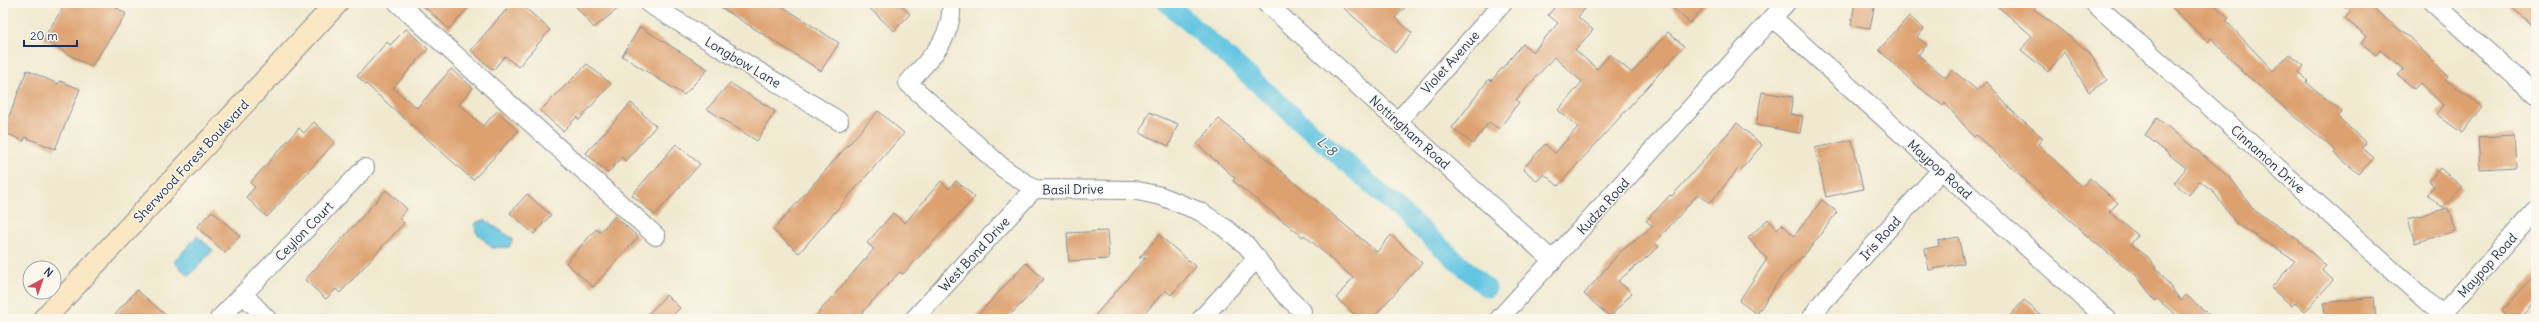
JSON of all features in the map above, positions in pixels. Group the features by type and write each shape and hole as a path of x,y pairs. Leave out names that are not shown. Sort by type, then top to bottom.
{"street":[{"name":"Sherwood Forest Boulevard","path":"44,319 337,3"},
{"path":"398,3 656,236"},
{"name":"Longbow Lane","path":"648,3 839,121"},
{"name":"Basil Drive","path":"951,3 950,26 945,38 908,83 1003,168 1034,189 1104,188 1132,190 1161,196 1188,205 1225,228 1258,258 1285,295 1302,311"},
{"name":"Nottingham Road","path":"1266,3 1553,261"},
{"name":"Violet Avenue","path":"1398,121 1503,3"},
{"name":"Kudza Road","path":"1499,319 1786,3"},
{"name":"Cinnamon Drive","path":"2094,3 2440,317"},
{"path":"2434,3 2536,95"},
{"name":"Maypop Road","path":"1773,18 2107,319"},
{"name":"Ceylon Court","path":"219,319 365,168"},
{"name":"Iris Road","path":"1815,312 1941,170"},
{"name":"West Bond Drive","path":"914,319 1034,189"},
{"name":"Maypop Road","path":"2440,317 2536,210"},
{"path":"1201,319 1258,258"},
{"path":"243,294 268,319"}],"water":[{"path":"485,220 513,239 509,247 492,248 476,232 475,225 477,222"},
{"path":"197,236 213,250 189,276 174,262"}],"building":[{"path":"66,3 110,3 126,14 91,67 43,39"},
{"path":"420,3 473,3 449,29"},
{"path":"512,3 520,3 550,30 518,67 505,56 493,70 471,50"},
{"path":"573,3 625,3 594,28"},
{"path":"714,3 777,3 839,43 821,71"},
{"path":"864,3 898,3 910,14 894,31"},
{"path":"1338,3 1409,3 1395,18 1412,33 1395,53"},
{"path":"1558,3 1590,3 1578,17 1593,30 1575,50 1597,69 1610,54 1632,73 1668,32 1684,46 1558,186 1544,174 1537,181 1523,169 1545,144 1555,153 1578,127 1558,110 1582,82 1554,57 1516,100 1519,102 1499,129 1489,122 1473,144 1452,128 1489,79 1491,81 1523,44 1533,52 1558,23 1548,15"},
{"path":"1667,3 1708,3 1690,23"},
{"path":"1855,3 1875,3 1870,28 1851,25"},
{"path":"1994,3 2039,3 2034,9 2089,52 2107,80 2089,92 2064,52 2048,72 2021,50 2032,36"},
{"path":"2167,3 2212,3 2229,18 2226,21 2273,71 2289,54 2304,66 2298,73 2308,81 2306,82 2342,112 2338,117 2366,143 2362,148 2374,158 2359,174 2334,153 2336,151 2245,74 2211,38 2208,42"},
{"path":"2340,3 2366,3 2410,38 2448,76 2445,79 2482,106 2462,133 2436,114 2443,105 2420,83 2414,89 2398,75 2404,69 2380,50 2376,55 2361,43 2367,36 2345,19 2351,11"},
{"path":"2507,3 2536,3 2536,29"},
{"path":"1909,16 1924,29 1917,37 1927,45 1918,55 1946,78 1952,70 1977,90 1987,82 2010,109 2043,138 2038,144 2082,187 2090,178 2118,203 2109,212 2138,235 2131,244 2148,257 2181,301 2186,295 2214,319 2181,319 2157,299 2155,301 2137,276 2093,241 1976,135 1974,137 1945,103 1943,106 1915,84 1879,50"},
{"path":"640,27 708,69 684,95 622,56"},
{"path":"406,29 428,49 393,88 417,108 451,69 473,88 459,104 483,126 497,111 518,131 473,180 357,76 387,42 390,45"},
{"path":"587,64 611,84 579,120 577,117 563,131 540,111"},
{"path":"27,70 58,84 60,81 80,89 55,149 25,137 24,141 3,132"},
{"path":"730,83 775,111 757,141 707,109"},
{"path":"1762,92 1793,97 1790,114 1803,116 1800,133 1756,125"},
{"path":"631,103 656,126 625,161 622,157 608,173 586,153"},
{"path":"878,111 904,133 799,253 773,230"},
{"path":"1149,112 1178,124 1169,146 1140,133"},
{"path":"2157,118 2230,177 2255,211 2297,239 2326,266 2322,270 2333,280 2305,312 2295,303 2292,306 2271,288 2295,261 2236,223 2213,191 2200,181 2189,195 2174,183 2186,168 2145,135"},
{"path":"1219,119 1377,252 1391,235 1422,263 1372,319 1360,319 1336,298 1353,278 1304,235 1303,237 1233,181 1235,178 1197,144"},
{"path":"314,122 335,142 267,217 246,197 255,187 250,183 299,128 304,133"},
{"path":"1737,123 1762,145 1740,171 1738,169 1710,203 1698,194 1655,243 1659,247 1618,281 1632,293 1610,317 1584,294 1619,253 1653,226 1646,221 1670,195 1672,196"},
{"path":"2514,135 2516,167 2480,169 2478,137"},
{"path":"1852,140 1863,189 1826,197 1815,148"},
{"path":"676,144 700,164 655,215 632,195"},
{"path":"2440,168 2462,187 2443,208 2427,194 2434,186 2429,181"},
{"path":"941,181 949,189 956,181 975,197 903,274 900,272 856,319 813,319 874,249 867,243 893,213 905,223"},
{"path":"386,190 407,209 399,218 404,223 340,293 336,289 326,299 305,280"},
{"path":"527,194 551,215 534,234 510,213"},
{"path":"1822,200 1837,212 1808,251 1782,276 1757,314 1739,301 1767,259 1748,238 1768,219 1777,229 1782,224 1794,236"},
{"path":"2448,208 2455,231 2415,243 2408,219"},
{"path":"212,211 240,236 225,253 197,227"},
{"path":"615,216 638,237 593,287 566,263 596,229 600,232"},
{"path":"1107,231 1109,259 1069,261 1067,233"},
{"path":"1159,235 1196,267 1171,295 1165,290 1140,319 1092,319 1146,257 1139,258"},
{"path":"1958,237 1964,263 1929,270 1925,249 1939,246 1938,241"},
{"path":"1026,263 1044,279 1023,302 1006,319 974,319"},
{"path":"2536,274 2536,302 2520,319 2510,319 2502,311"},
{"path":"137,290 170,319 111,319"},
{"path":"666,295 680,308 669,319 644,319"},
{"path":"2374,297 2376,319 2325,319 2324,303"},
{"path":"2024,300 2045,319 2007,319"}],"waterway":[{"name":"L-8","path":"1167,3 1487,288"}]}
